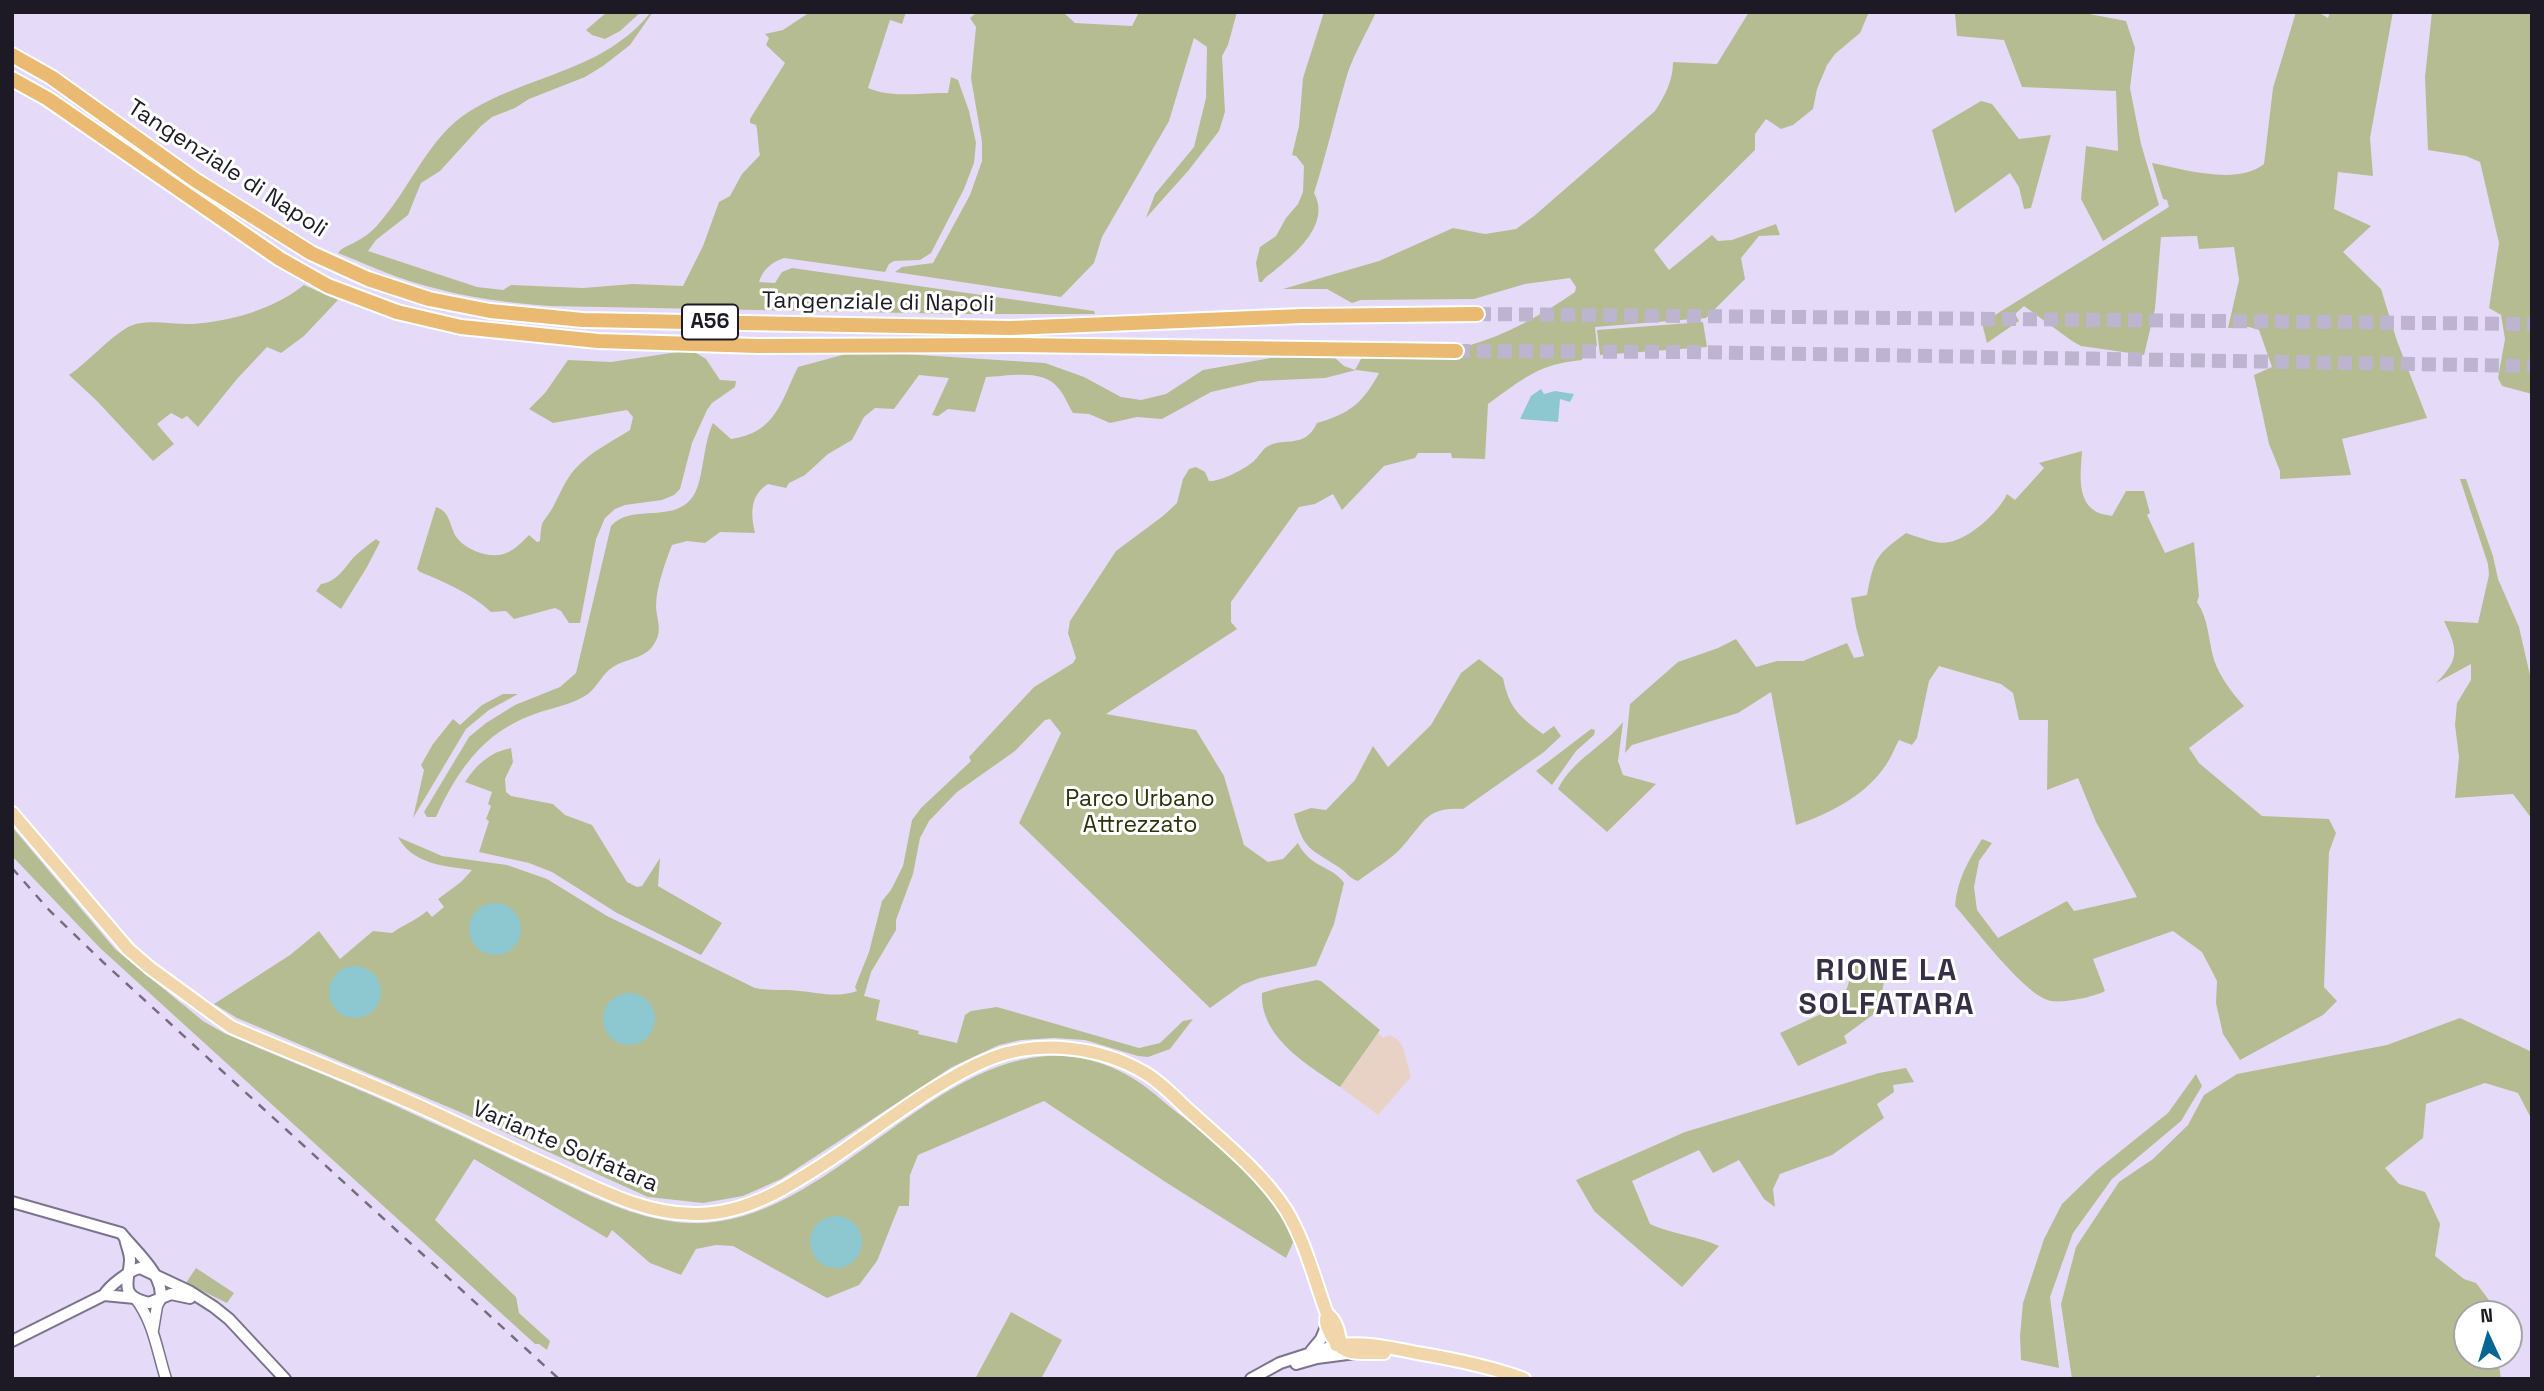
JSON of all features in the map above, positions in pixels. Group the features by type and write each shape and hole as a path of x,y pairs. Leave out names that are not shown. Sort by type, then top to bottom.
{"highway":[{"name":"Tangenziale di Napoli","path":"12,55 51,77 195,180 311,253 392,287 429,299 490,312 583,320 1011,328 1302,316 1477,314"},
{"name":"Tangenziale di Napoli","path":"12,79 48,99 280,259 327,286 397,312 461,327 598,341 758,346 1016,345 1457,351"}],"main road":[{"name":"Variante Solfatara","path":"12,813 128,949 213,1016 231,1027 415,1104 636,1205 676,1214 697,1214 718,1213 760,1201 799,1180 952,1079 994,1057 1035,1048 1084,1051 1131,1066 1174,1096 1263,1181 1286,1211 1298,1236 1331,1323"},
{"path":"12,1202 121,1233 131,1242 160,1284 160,1300"},
{"path":"125,1238 130,1255 127,1287 135,1298"},
{"path":"12,1341 104,1294 128,1272 140,1268 198,1298 229,1319 285,1379"},
{"path":"104,1294 135,1298 149,1303 171,1294 198,1298"},
{"path":"1331,1323 1372,1344"},
{"path":"1331,1323 1340,1340 1336,1345"},
{"path":"1313,1355 1331,1323"},
{"path":"1251,1379 1336,1345 1372,1344 1399,1347 1486,1367 1524,1379"},
{"path":"1336,1345 1357,1353"},
{"path":"1313,1355 1408,1351"}],"street":[{"path":"135,1298 153,1330 166,1379"},
{"path":"153,1330 160,1300"}],"shaded area":[{"path":"1541,389 1544,394 1555,391 1574,394 1570,402 1560,399 1558,422 1520,419 1531,396"},
{"path":"495,903 514,910 521,929 514,948 495,955 476,948 469,929 476,910"},
{"path":"355,966 365,968 373,974 379,982 379,1002 373,1010 365,1016 355,1018 345,1016 337,1010 331,1002 329,992 331,982 337,974 345,968"},
{"path":"629,993 648,1000 655,1019 648,1038 629,1045 610,1038 603,1019 610,1000"},
{"path":"1378,1033 1383,1038 1390,1035 1398,1040 1403,1047 1411,1077 1378,1115 1340,1087"},
{"path":"836,1216 855,1223 862,1242 855,1261 836,1268 817,1261 810,1242 817,1223"}],"green space":[{"path":"607,12 641,12 620,31 605,39 586,30"},
{"path":"651,12 630,45 603,66 585,77 492,117 481,126 440,171 421,183 408,215 376,240 368,251 477,287 503,290 511,285 583,288 633,284 683,286 703,246 719,202 730,196 742,174 760,155 756,125 750,123 750,119 785,63 766,45 769,38 765,34 783,30 810,12 906,12 902,24 890,20 868,88 898,94 948,93 951,77 958,80 976,143 974,163 964,189 931,253 920,260 894,261 885,272 784,258 768,267 759,282 775,283 782,272 792,268 1094,311 1095,314 549,306 489,300 445,291 395,276 338,253 378,225 443,134 470,111 517,88 566,70 611,47 632,32"},
{"path":"977,12 1063,12 1075,23 1132,26 1139,12 1237,12 1228,45 1222,56 1225,112 1219,131 1146,218 1155,194 1194,147 1206,98 1207,47 1194,38 1169,121 1102,237 1094,263 1061,297 895,272 902,267 933,263 970,195 982,161 982,142 971,78 976,27 970,18"},
{"path":"1324,12 1376,12 1348,72 1314,193 1318,205 1315,227 1292,256 1259,282 1256,263 1260,247 1276,236 1303,192 1304,166 1292,155 1299,126 1303,78"},
{"name":"Parco Urbano Attrezzato","path":"1749,12 1869,12 1860,33 1835,54 1827,65 1817,89 1813,109 1793,125 1781,129 1766,119 1755,134 1755,150 1654,250 1669,270 1712,235 1718,241 1732,240 1776,224 1780,235 1759,236 1741,258 1745,279 1706,318 1595,327 1597,346 1583,348 1582,360 1542,369 1488,404 1485,459 1452,458 1451,453 1418,453 1415,458 1384,466 1342,510 1333,494 1315,504 1299,507 1231,602 1231,622 1237,629 1106,714 1196,730 1224,776 1244,845 1268,862 1283,859 1298,843 1309,857 1344,883 1334,924 1316,966 1260,978 1242,985 1210,1008 1019,823 1061,733 1050,719 1045,720 1015,751 957,792 929,821 920,838 913,874 896,920 896,930 871,972 864,996 880,1000 876,1020 957,1043 965,1015 971,1011 997,1007 1139,1048 1160,1043 1183,1021 1193,1019 1170,1049 1148,1057 1085,1040 1054,1038 1021,1040 999,1045 952,1067 781,1179 743,1196 703,1203 648,1197 460,1112 237,1018 214,1004 290,955 319,931 340,959 373,931 392,933 427,911 432,917 444,907 438,899 472,870 440,865 420,858 404,846 398,837 442,856 507,865 547,879 607,916 755,988 835,995 857,991 855,987 869,952 882,901 903,866 912,820 921,808 971,761 969,757 1034,687 1073,663 1076,658 1068,633 1070,621 1116,551 1177,503 1183,479 1189,469 1196,467 1205,472 1209,481 1245,468 1272,444 1300,440 1312,432 1317,423 1338,416 1354,406 1379,373 1356,370 1325,378 1259,381 1211,392 1162,419 1137,417 1110,423 1089,414 1073,413 1053,382 1026,375 986,377 975,412 948,409 938,416 932,415 949,378 919,375 894,409 875,408 864,417 852,440 828,454 805,475 789,483 786,488 768,484 762,489 753,506 755,533 720,532 705,543 687,541 672,545 658,592 658,635 650,649 613,667 582,698 532,715 499,732 463,769 436,817 427,817 424,812 469,737 515,705 560,687 576,673 611,526 631,515 666,512 687,503 698,486 713,423 731,439 758,430 775,414 798,367 857,351 1045,363 1084,377 1121,397 1141,400 1166,394 1203,370 1271,358 1334,357 1344,366 1355,370 1362,357 1462,357 1467,353 1467,346 1523,324 1575,292 1576,287 1570,278 1525,284 1474,299 1361,300 1352,303 1327,289 1283,289 1379,261 1453,228 1485,234 1516,229 1655,111 1668,88 1673,62 1717,64"},
{"path":"1952,12 2079,12 2126,21 2135,48 2130,88 2141,144 2159,205 2103,241 2081,199 2086,146 2118,151 2116,91 2022,87 2004,40 1957,36 1955,14"},
{"path":"2296,12 2318,12 2328,18 2330,12 2393,12 2370,138 2373,176 2338,172 2334,209 2371,226 2343,252 2381,289 2397,341 2427,418 2342,439 2351,475 2280,479 2280,471 2269,444 2254,375 2272,367 2259,330 2249,327 2228,328 2239,280 2234,247 2199,249 2197,236 2161,237 2155,309 2144,355 2081,346 2024,306 2015,314 2019,321 1987,343 1982,323 2169,207 2167,200 2163,199 2152,163 2225,175 2252,171 2264,164 2273,88"},
{"path":"2432,12 2532,12 2532,394 2502,386 2498,378 2505,339 2501,315 2489,308 2499,243 2480,162 2466,156 2428,150 2425,77"},
{"path":"1981,101 1992,104 2019,139 2051,135 2031,208 2024,209 2019,187 2010,173 1955,213 1932,130"},
{"path":"304,285 338,300 304,336 281,353 267,347 198,427 187,416 182,419 171,413 157,424 174,444 153,461 69,375 113,337 135,324 193,324 237,317 279,301"},
{"path":"1703,322 1707,347 1600,355 1597,330"},
{"path":"691,350 706,359 720,380 736,381 735,387 712,403 707,410 692,443 680,489 662,500 625,505 605,518 596,539 580,623 569,623 561,611 555,608 514,619 506,611 491,612 466,594 417,569 436,507 447,516 461,542 484,554 505,554 529,535 537,542 540,541 543,523 571,473 594,452 630,430 633,417 627,410 553,423 529,409 545,393 568,360 611,362"},
{"path":"2082,451 2082,492 2089,506 2095,511 2112,516 2126,491 2144,491 2150,513 2147,515 2165,553 2194,542 2199,596 2197,602 2206,623 2214,660 2227,684 2244,706 2189,748 2199,763 2262,816 2329,819 2336,833 2329,852 2324,987 2337,1001 2323,1015 2240,1060 2223,1034 2216,1003 2217,981 2202,952 2173,931 2093,959 2105,991 2079,999 2051,1001 2040,996 2014,974 1955,906 1964,871 1982,839 1992,843 1979,861 1974,887 1977,910 1998,938 2067,901 2074,911 2137,897 2096,822 2078,778 2047,790 2048,720 2019,720 2013,693 2001,684 1939,666 1929,681 1917,738 1912,745 1899,740 1885,766 1866,788 1832,810 1796,825 1771,692 1738,713 1632,745 1625,753 1630,704 1678,662 1736,639 1756,667 1777,661 1803,661 1847,643 1854,658 1864,656 1851,598 1867,595 1878,558 1888,547 1906,533 1939,542 1957,540 1990,516 2007,494 2015,500 2044,468 2039,463"},
{"path":"2460,479 2466,479 2493,556 2498,579 2519,627 2532,684 2532,819 2513,794 2455,798 2459,757 2455,725 2457,703 2471,680 2471,664 2436,683 2449,667 2454,654 2452,640 2444,621 2478,623 2489,575 2488,564"},
{"path":"376,539 380,542 341,609 316,591 321,584 335,578 356,555"},
{"path":"1479,659 1503,678 1508,697 1521,716 1543,734 1554,726 1561,736 1544,752 1463,809 1433,813 1392,856 1358,881 1353,879 1305,842 1294,814 1311,808 1326,810 1355,780 1373,746 1388,767 1431,725 1461,673"},
{"path":"503,694 518,694 489,710 466,729 413,818 424,770 421,765 433,744 453,719 460,725 482,705"},
{"path":"1623,722 1618,761 1623,775 1656,784 1607,832 1558,789 1572,769"},
{"path":"1591,729 1595,730 1594,735 1576,751 1552,785 1536,771"},
{"path":"511,748 513,762 505,779 506,792 511,796 553,804 565,815 592,825 627,882 637,887 642,886 660,858 658,886 722,923 701,955 617,913 552,872 529,863 479,852 489,821 486,819 492,792 465,782 484,760"},
{"path":"12,827 115,949 203,1021 224,1033 398,1107 589,1195 638,1214 690,1223 747,1215 801,1190 960,1084 1014,1062 1070,1056 1129,1076 1150,1090 1230,1157 1272,1203 1295,1238 1286,1258 1044,1101 918,1155 910,1175 909,1206 899,1206 877,1261 859,1285 827,1298 733,1246 716,1245 696,1249 681,1275 650,1263 612,1230 607,1238 474,1159 435,1220 516,1297 519,1313 550,1341 547,1350 535,1344 100,948 12,856"},
{"path":"1854,964 1887,968 1878,1011 1844,1036 1847,1043 1798,1066 1780,1033 1836,1007 1847,988"},
{"path":"1317,980 1380,1030 1340,1087 1288,1049 1277,1037 1263,1009 1262,993"},
{"path":"2460,1018 2532,1052 2532,1120 2518,1093 2485,1083 2426,1104 2423,1138 2385,1168 2399,1184 2425,1192 2440,1224 2435,1256 2464,1279 2476,1283 2489,1300 2453,1300 2453,1370 2500,1370 2501,1379 2321,1379 2319,1375 2312,1379 2072,1379 2061,1304 2076,1247 2119,1182 2153,1159 2188,1125 2204,1095 2237,1074 2387,1045"},
{"path":"1906,1068 1914,1082 1893,1085 1894,1092 1877,1104 1884,1118 1832,1155 1780,1174 1773,1189 1775,1207 1764,1199 1739,1160 1713,1173 1699,1150 1632,1181 1650,1224 1719,1246 1682,1287 1594,1211 1576,1180 1685,1132 1879,1073"},
{"path":"2196,1074 2202,1086 2181,1121 2112,1179 2073,1233 2050,1297 2059,1368 2021,1360 2023,1303 2044,1239 2062,1204 2097,1170 2168,1113"},
{"path":"196,1268 234,1293 227,1303 186,1283"},
{"path":"1011,1312 1062,1340 1041,1379 975,1379"}],"tunnel":[{"path":"1477,314 2532,324"},
{"path":"1456,351 1689,352 2532,366"}],"railway":[{"path":"12,868 50,911 104,963 559,1379"}],"district":[{"name":"RIONE LA SOLFATARA","path":"1887,989"}]}
